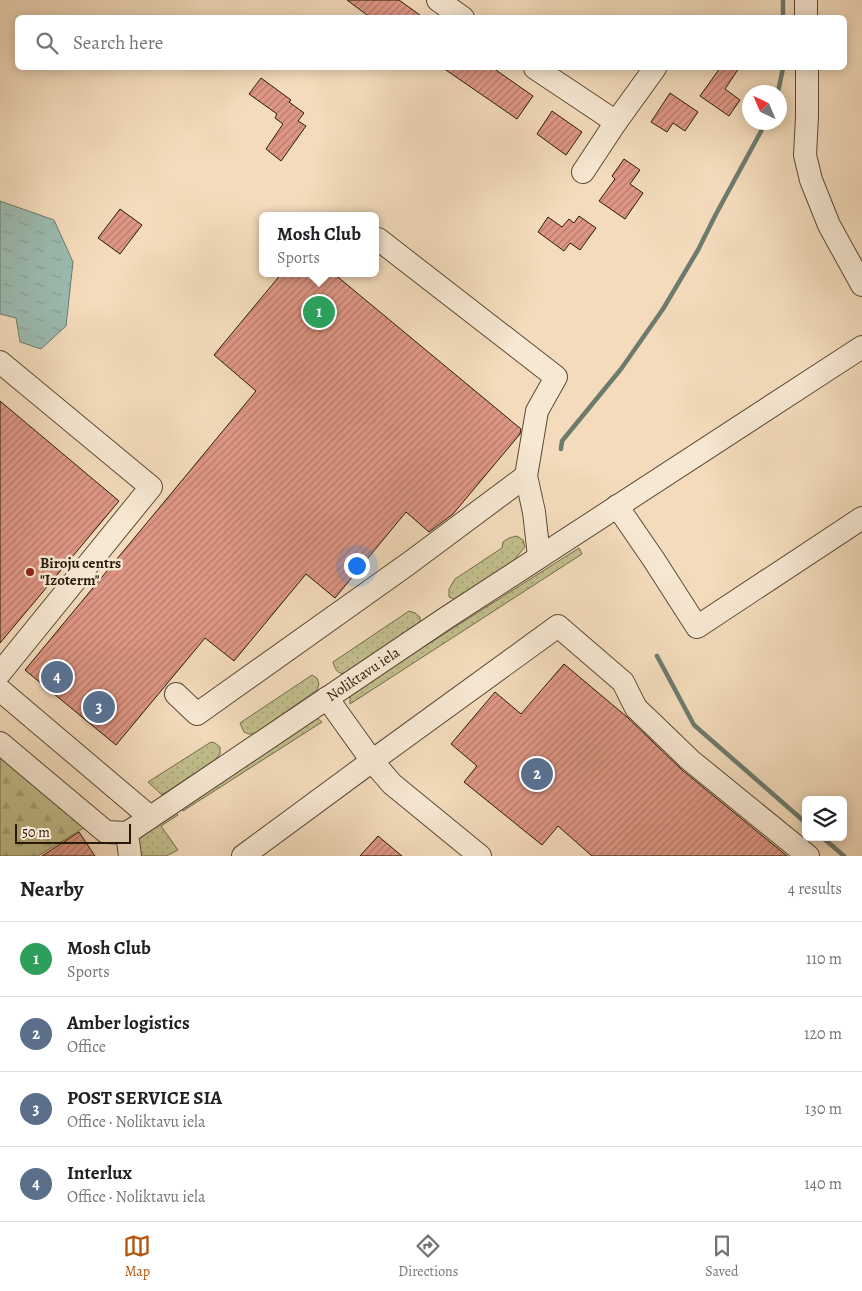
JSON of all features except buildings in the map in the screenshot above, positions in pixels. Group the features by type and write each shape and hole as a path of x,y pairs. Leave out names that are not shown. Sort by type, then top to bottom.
{"street":[{"path":"438,0 459,15"},
{"path":"806,0 806,15"},
{"path":"539,70 616,122"},
{"path":"583,172 654,70"},
{"path":"807,70 805,155 811,180 829,225 862,285"},
{"path":"379,240 556,377 537,411 526,476 534,512 539,556"},
{"name":"Noliktavu iela","path":"126,834 539,556 862,347"},
{"path":"0,362 151,487 0,673"},
{"path":"176,694 197,714 408,564 526,476"},
{"path":"617,506 696,627 862,518"},
{"path":"244,856 558,626 623,682 636,708 690,760 808,856"},
{"path":"0,690 150,817"},
{"path":"327,698 372,761 392,784 480,856"},
{"path":"0,742 106,832 126,834 130,856"}],"green space":[{"path":"517,536 523,540 525,547 513,561 456,600 449,597 449,589 455,579 502,548 503,542"},
{"path":"579,548 582,554 350,704 350,697 356,690"},
{"path":"409,611 420,617 420,623 343,674 336,670 333,662"},
{"path":"312,675 317,678 319,684 317,690 254,734 244,732 240,723"},
{"path":"317,718 322,722 183,811 179,807"},
{"path":"211,742 220,747 220,754 216,759 162,795 148,782"},
{"path":"0,748 90,824 38,856 0,856"},
{"path":"174,811 178,815 161,826 178,850 166,856 136,856 140,836"}],"water":[{"path":"0,201 54,220 73,262 66,326 41,349 20,342 16,318 0,314"}],"waterway":[{"path":"783,0 783,15"},
{"path":"779,85 783,70"},
{"path":"561,449 562,441 621,369 663,309 698,250 762,130"},
{"path":"657,656 694,725 802,820"},
{"path":"827,841 844,856"}],"place":[{"name":"Mosh Club","path":"319,312"},
{"name":"Biroju centrs \"Izoterm\"","path":"30,572"},
{"name":"Interlux","path":"57,677"},
{"name":"POST SERVICE SIA","path":"99,707"},
{"name":"Amber logistics","path":"537,774"}]}
